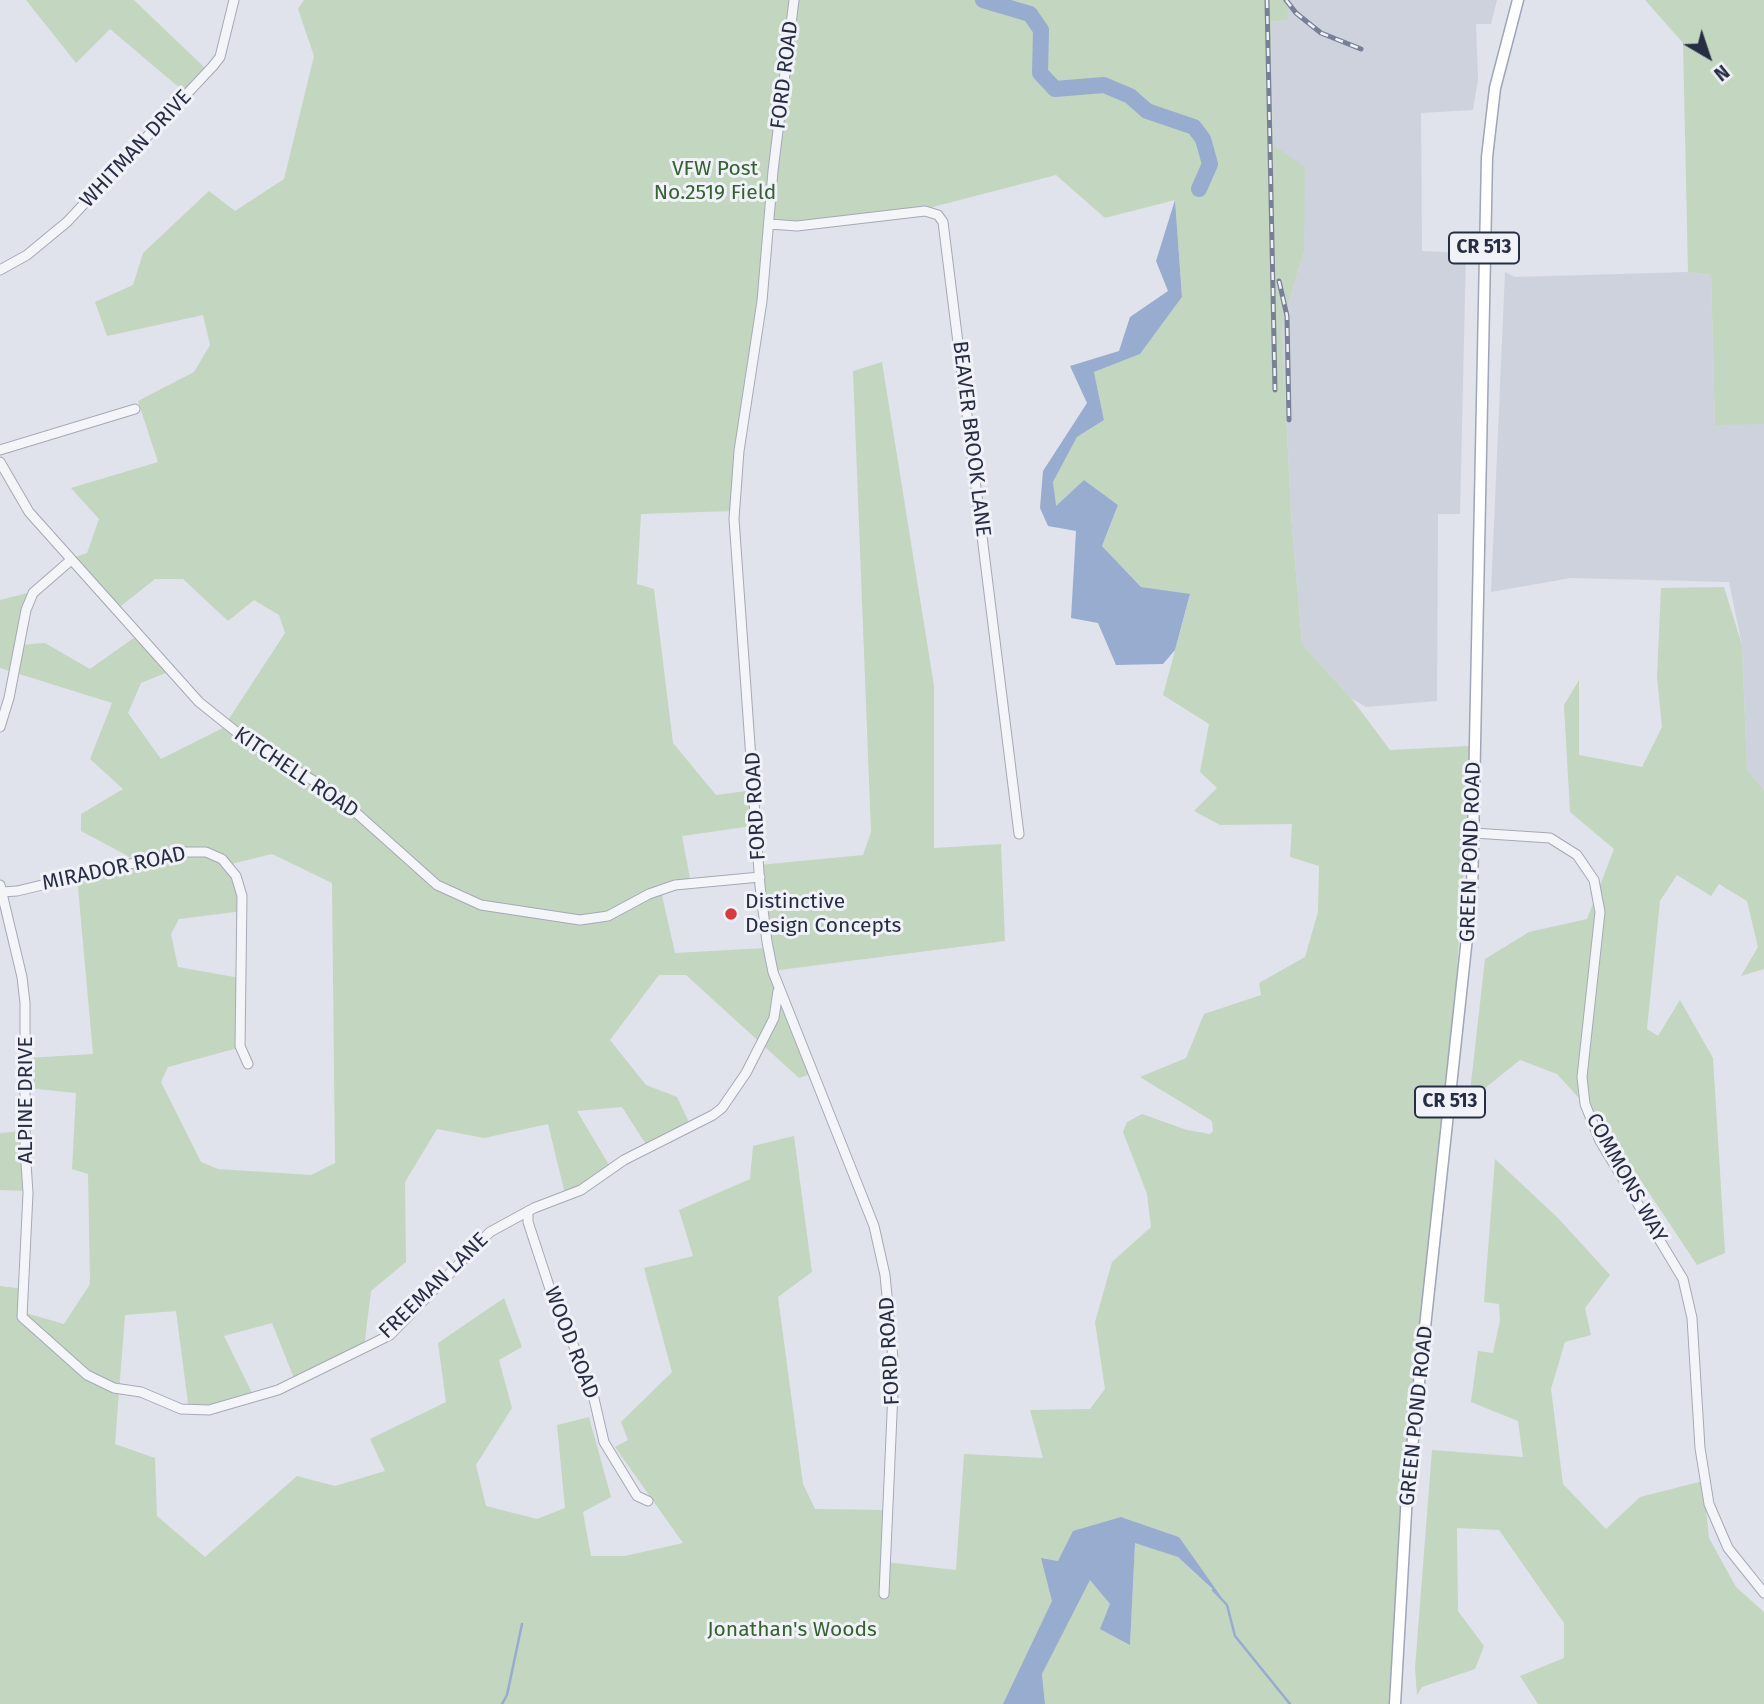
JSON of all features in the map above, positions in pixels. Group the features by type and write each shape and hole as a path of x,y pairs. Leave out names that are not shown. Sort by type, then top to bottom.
{"main road":[{"name":"GREEN POND ROAD","path":"1395,1704 1407,1494 1467,951 1474,833 1474,698 1487,157 1495,88 1518,0"}],"street":[{"name":"WHITMAN DRIVE","path":"0,270 27,255 68,222 213,66 220,57 234,0"},
{"name":"FORD ROAD","path":"794,0 762,301 739,450 734,519 767,942 779,987 879,1240 886,1275 894,1397 884,1594"},
{"name":"BEAVER BROOK LANE","path":"769,224 797,226 925,211 938,215 943,222 1018,834"},
{"path":"0,450 135,409"},
{"name":"KITCHELL ROAD","path":"0,462 29,512 180,684 218,719 334,793 426,877 465,900 516,912 594,919 608,916 649,894 675,885 760,877"},
{"path":"0,727 9,698 26,610 33,593 71,560"},
{"name":"COMMONS WAY","path":"1474,833 1549,838 1577,855 1594,880 1600,912 1582,1077 1584,1104 1600,1141 1683,1279 1692,1318 1700,1448 1709,1504 1728,1548 1764,1593"},
{"name":"MIRADOR ROAD","path":"1,888 17,891 179,852 206,852 222,859 236,876 242,896 240,1046 248,1065"},
{"name":"ALPINE DRIVE","path":"1,888 4,912 22,977 25,1003 24,1148 28,1193 22,1317"},
{"name":"FREEMAN LANE","path":"22,1317 87,1375 114,1388 141,1392 169,1406 209,1410 278,1390 390,1335 490,1232 528,1211 581,1190 624,1160 722,1108 746,1073 768,1031 778,1006 779,987"},
{"name":"WOOD ROAD","path":"528,1211 528,1222 550,1289 592,1390 604,1442 637,1496 648,1502"}],"shaded area":[{"path":"1287,0 1497,0 1491,24 1476,24 1478,79 1473,110 1421,113 1422,251 1466,253 1460,514 1438,514 1437,701 1366,707 1351,698 1302,644 1291,515 1282,325 1304,252 1273,145 1271,22 1287,20"},
{"path":"1505,272 1515,277 1688,272 1711,275 1715,424 1764,424 1764,790 1747,769 1742,645 1729,582 1571,578 1491,592"}],"green space":[{"path":"26,0 134,0 207,70 188,95 110,29 76,63"},
{"path":"304,0 1287,0 1288,20 1271,22 1273,145 1305,167 1304,252 1282,325 1291,515 1302,644 1351,698 1390,750 1469,746 1467,821 1453,1027 1404,1498 1390,1683 1392,1704 1045,1704 1042,1674 1090,1579 1110,1604 1130,1644 1135,1542 1178,1557 1218,1595 1179,1537 1121,1517 1058,1561 1042,1558 1062,1583 1051,1617 1037,1704 0,1704 0,1286 24,1289 22,1312 64,1324 90,1284 88,1174 72,1169 76,1093 27,1088 27,1058 93,1054 77,876 141,863 81,831 81,814 123,789 90,759 112,703 0,668 0,600 35,591 20,645 45,643 90,669 135,637 168,672 141,683 128,713 161,759 223,728 285,633 279,615 254,600 228,621 183,579 155,579 112,613 66,560 87,553 99,519 71,488 158,462 138,401 194,372 210,345 203,315 107,336 95,302 133,285 143,253 209,191 235,211 284,179 314,56 298,9","holes":["1056,175 1105,218 1175,200 1182,297 1140,354 1094,372 1104,420 1077,437 1053,482 1055,507 1084,480 1118,505 1102,546 1141,587 1190,595 1163,695 1209,724 1200,772 1217,788 1194,811 1220,825 1292,824 1290,857 1319,866 1318,912 1305,957 1259,983 1261,995 1204,1014 1186,1058 1140,1077 1212,1121 1213,1131 1210,1134 1187,1130 1142,1114 1127,1122 1123,1132 1147,1194 1151,1227 1112,1262 1095,1322 1105,1389 1090,1409 1030,1410 1043,1458 964,1454 956,1570 885,1562 889,1510 815,1509 803,1484 778,1297 812,1272 794,1136 753,1146 750,1179 679,1210 693,1256 644,1268 672,1372 621,1422 628,1440 615,1447 683,1543 625,1556 591,1556 583,1512 611,1497 589,1417 557,1425 565,1508 537,1519 486,1506 476,1465 512,1408 499,1360 522,1347 504,1298 438,1343 446,1402 370,1439 385,1471 335,1486 297,1476 205,1557 157,1516 155,1458 115,1444 125,1315 176,1311 189,1411 254,1397 224,1336 272,1323 296,1383 364,1348 371,1291 406,1262 405,1182 437,1129 484,1138 548,1124 566,1198 612,1170 577,1111 622,1107 649,1149 692,1129 677,1097 646,1085 610,1040 659,975 686,975 799,1078 813,1073 772,971 1005,941 1001,844 934,848 934,686 882,362 853,371 871,832 863,855 759,865 766,948 675,953 661,891 691,884 682,836 759,825 754,790 716,795 673,743 654,589 637,584 641,514 733,511 766,226 929,208","272,854 332,883 335,1163 311,1175 218,1169 201,1162 161,1082 168,1067 238,1048 240,978 178,967 171,934 179,919 243,911 227,865"]},
{"path":"1645,0 1764,0 1764,424 1715,425 1711,275 1688,272 1683,43"},
{"path":"1724,587 1742,645 1747,769 1764,790 1764,969 1741,976 1758,947 1747,901 1719,884 1711,896 1677,875 1660,901 1647,1029 1658,1036 1680,1000 1713,1058 1725,1253 1697,1265 1606,1128 1557,1074 1520,1060 1469,1101 1485,959 1529,932 1587,919 1614,849 1570,812 1564,705 1579,680 1579,755 1642,767 1662,727 1657,677 1661,588"},
{"path":"24,1131 25,1191 0,1190 0,1133"},
{"path":"1495,1159 1558,1218 1610,1275 1585,1308 1591,1335 1565,1342 1551,1389 1563,1484 1606,1529 1640,1497 1703,1481 1709,1538 1736,1587 1764,1612 1764,1704 1538,1704 1520,1676 1564,1658 1564,1623 1499,1530 1457,1528 1458,1611 1484,1646 1475,1669 1422,1687 1417,1695 1415,1668 1432,1450 1523,1457 1518,1421 1471,1402 1478,1351 1493,1353 1500,1320 1499,1304 1484,1302"}],"water":[{"path":"1175,200 1182,297 1140,354 1094,372 1104,420 1077,437 1053,482 1056,506 1084,480 1118,505 1102,546 1141,587 1190,594 1175,650 1163,664 1116,665 1098,623 1071,618 1076,531 1048,526 1040,508 1043,471 1087,403 1070,366 1119,351 1130,317 1168,291 1156,261"},
{"path":"1121,1517 1179,1537 1222,1598 1178,1557 1135,1543 1130,1645 1100,1629 1110,1604 1090,1580 1042,1674 1045,1704 1003,1704 1052,1601 1041,1558 1058,1561 1073,1531"}],"waterway":[{"path":"983,0 1030,14 1041,30 1040,73 1055,89 1104,85 1130,96 1147,111 1194,127 1203,139 1210,164 1199,189"},
{"path":"1213,1590 1227,1605 1235,1636 1290,1704"},
{"path":"502,1704 507,1695 522,1624"}],"railway":[{"path":"1267,0 1275,390"},
{"path":"1286,0 1296,13 1321,33 1361,49"},
{"path":"1279,281 1287,316 1289,420"}],"place":[{"name":"Distinctive Design Concepts","path":"731,914"}],"park label":[{"name":"VFW Post No.2519 Field","path":"715,181"},
{"name":"Jonathan's Woods","path":"792,1630"}]}
